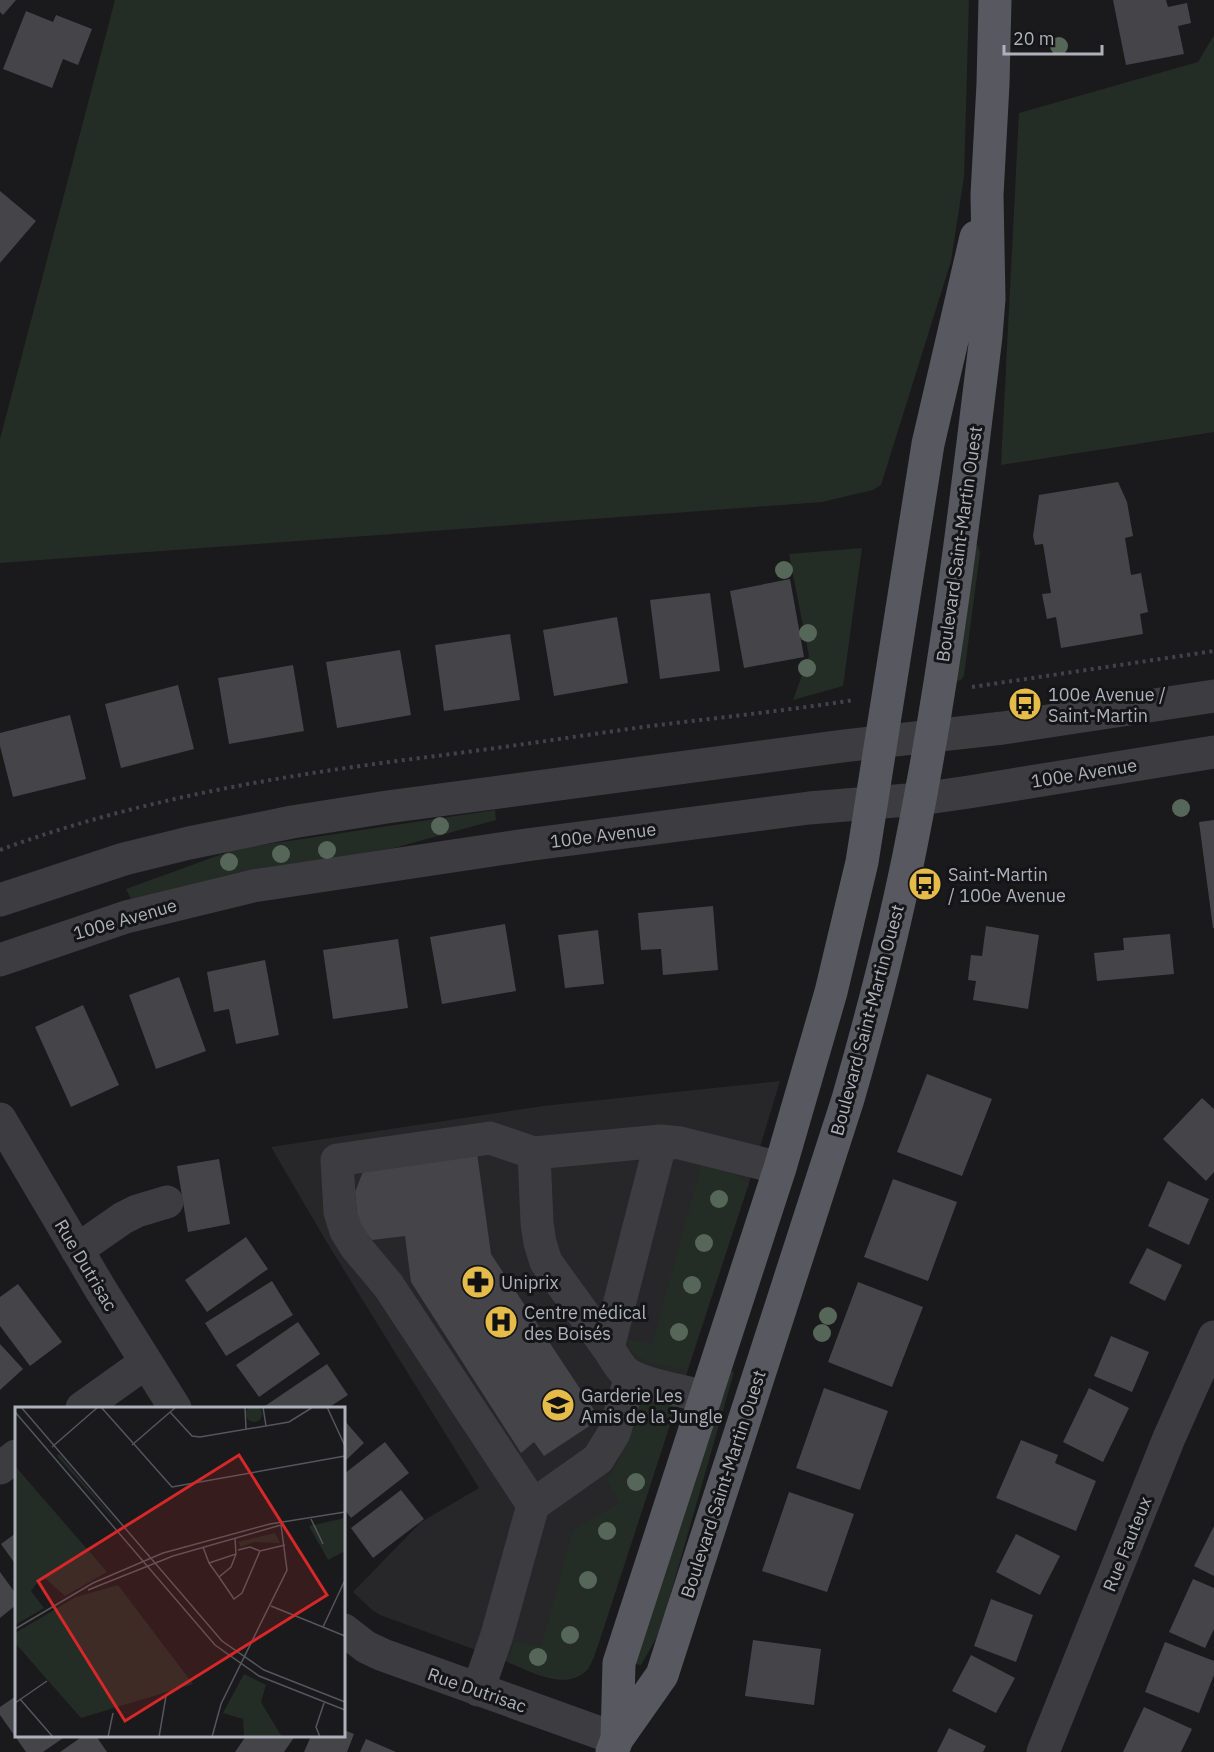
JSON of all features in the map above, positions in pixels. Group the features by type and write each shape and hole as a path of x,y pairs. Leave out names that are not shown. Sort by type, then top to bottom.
{"main road":[{"name":"Boulevard Saint-Martin Ouest","path":"614,1745 662,1675 848,1099 902,889 931,737 970,472 986,336 989,299 987,195 995,0"},
{"name":"Boulevard Saint-Martin Ouest","path":"614,1745 619,1663 780,1168 831,992 862,862 928,444 946,358 987,195"}],"street":[{"path":"0,900 118,861 248,830 387,807 880,742 1015,727 1214,696"},
{"name":"100e Avenue","path":"0,960 126,917 254,886 526,845 809,808 920,799 1214,753"},
{"name":"Rue Dutrisac","path":"0,1119 145,1363 174,1407"},
{"path":"533,1505 388,1285 356,1247 346,1231 340,1212 337,1160 490,1138 534,1153 661,1141 709,1149 780,1168"},
{"path":"608,1347 661,1141"},
{"path":"534,1153 537,1223 546,1262 624,1370 631,1376 706,1397"},
{"path":"77,1250 130,1214 167,1202"},
{"name":"Rue Fauteux","path":"1043,1752 1170,1438 1214,1337"},
{"path":"83,1407 145,1363"},
{"path":"478,1690 497,1635 533,1505 598,1459 614,1432 631,1376"},
{"path":"0,1468 15,1457"},
{"name":"Rue Dutrisac","path":"345,1631 366,1647 383,1655 478,1690 614,1745"}],"path":[{"path":"984,685 1214,651"},
{"path":"0,850 142,807 253,783 538,741 847,702"}],"shaded area":[{"path":"115,0 969,0 964,177 951,261 881,485 873,490 822,502 0,563 0,439"},
{"path":"1214,35 1214,432 1001,465 1019,113 1198,62"},
{"path":"973,544 978,546 980,553 964,675 958,681 953,678"},
{"path":"862,548 843,686 793,700 809,656 789,554"},
{"path":"495,810 496,820 394,848 241,872 131,899 126,889 236,849"},
{"path":"780,1081 598,1646 587,1670 566,1680 555,1679 380,1615 371,1609 353,1592 421,1522 479,1488 326,1241 271,1147 543,1106"},
{"path":"702,1162 734,1173 749,1183 687,1370 641,1359 629,1347 628,1339 652,1344"},
{"path":"726,1370 734,1372 665,1614 658,1635 641,1665 631,1663"},
{"path":"646,1397 676,1406 590,1666 578,1676 559,1680 507,1662 515,1641 541,1646 575,1528 620,1503 606,1479 618,1463 635,1406"}],"building":[{"path":"0,0 16,0 3,15 0,12"},
{"path":"1113,0 1166,0 1168,7 1187,3 1191,23 1178,26 1184,54 1126,65"},
{"path":"26,11 53,22 56,15 92,29 78,65 63,59 52,88 3,69"},
{"path":"0,191 36,221 0,263"},
{"path":"1118,482 1127,502 1133,536 1125,538 1131,575 1141,573 1148,612 1140,614 1143,634 1061,648 1056,617 1047,619 1042,594 1051,593 1043,544 1035,545 1033,536 1039,495"},
{"path":"790,579 804,657 744,668 730,591"},
{"path":"710,593 720,671 660,679 650,600"},
{"path":"617,617 628,683 554,696 543,630"},
{"path":"510,634 520,700 444,711 435,645"},
{"path":"400,650 411,715 337,728 326,662"},
{"path":"293,665 304,731 229,744 218,678"},
{"path":"178,685 194,749 121,768 105,704"},
{"path":"70,715 86,779 13,797 0,746 0,733"},
{"path":"1214,820 1214,928 1213,928 1199,822"},
{"path":"713,906 718,970 663,975 661,949 641,950 638,913"},
{"path":"505,924 516,991 442,1004 430,937"},
{"path":"986,926 1039,935 1028,1009 973,1000 976,981 968,980 971,955 982,956"},
{"path":"598,930 604,984 565,988 558,935"},
{"path":"1170,934 1174,974 1097,981 1094,953 1124,950 1123,938"},
{"path":"398,939 408,1008 333,1019 323,950"},
{"path":"265,960 279,1035 236,1044 229,1009 214,1012 207,972"},
{"path":"179,977 206,1051 156,1069 129,995"},
{"path":"83,1005 119,1085 71,1107 35,1027"},
{"path":"927,1074 992,1099 962,1176 897,1152"},
{"path":"1202,1098 1214,1109 1214,1172 1206,1181 1163,1139"},
{"path":"477,1153 491,1254 600,1419 544,1456 534,1442 521,1453 411,1282 405,1236 372,1240 358,1223 355,1192 364,1169"},
{"path":"219,1159 230,1224 188,1232 177,1166"},
{"path":"893,1179 957,1202 928,1281 864,1257"},
{"path":"1168,1181 1209,1199 1189,1245 1148,1226"},
{"path":"246,1237 268,1269 207,1312 185,1280"},
{"path":"1147,1248 1182,1265 1165,1301 1129,1283"},
{"path":"272,1281 293,1315 226,1356 205,1323"},
{"path":"858,1282 923,1307 892,1387 828,1362"},
{"path":"18,1284 62,1342 30,1366 0,1326 0,1297"},
{"path":"298,1322 320,1354 259,1397 236,1365"},
{"path":"1111,1336 1149,1352 1132,1392 1094,1376"},
{"path":"0,1344 23,1369 0,1390"},
{"path":"327,1364 348,1395 330,1407 263,1407"},
{"path":"824,1388 888,1411 860,1490 796,1468"},
{"path":"1089,1388 1129,1408 1103,1462 1063,1442"},
{"path":"345,1421 364,1443 345,1461"},
{"path":"1021,1440 1058,1455 1055,1463 1096,1481 1076,1531 996,1498"},
{"path":"385,1442 409,1473 351,1518 345,1510 345,1473"},
{"path":"401,1490 424,1519 373,1558 351,1528"},
{"path":"789,1492 854,1514 827,1592 762,1571"},
{"path":"1214,1526 1214,1576 1194,1566"},
{"path":"15,1534 15,1564 1,1544"},
{"path":"1016,1534 1060,1556 1040,1595 996,1572"},
{"path":"0,1572 15,1593 15,1606 0,1618"},
{"path":"1193,1579 1214,1588 1214,1629 1205,1648 1169,1632"},
{"path":"991,1599 1033,1615 1016,1662 974,1646"},
{"path":"753,1640 821,1649 814,1705 745,1696"},
{"path":"1165,1642 1214,1661 1214,1675 1199,1713 1145,1692"},
{"path":"971,1655 1015,1678 996,1713 952,1691"},
{"path":"15,1697 15,1736 0,1715 0,1707"},
{"path":"1144,1707 1192,1729 1181,1752 1123,1752"},
{"path":"949,1728 986,1746 983,1752 937,1752"},
{"path":"345,1730 354,1734 347,1752 304,1752 311,1737 345,1737"},
{"path":"15,1737 65,1737 43,1752 26,1752"},
{"path":"82,1737 97,1737 107,1752 60,1752"},
{"path":"245,1737 294,1737 284,1752 235,1752"},
{"path":"366,1739 396,1752 360,1752"}],"place":[{"name":"100e Avenue / Saint-Martin","path":"1025,704"},
{"name":"Saint-Martin / 100e Avenue","path":"925,884"},
{"name":"Uniprix","path":"478,1282"},
{"name":"Centre médical des Boisés","path":"501,1322"},
{"name":"Garderie Les Amis de la Jungle","path":"558,1405"}]}
